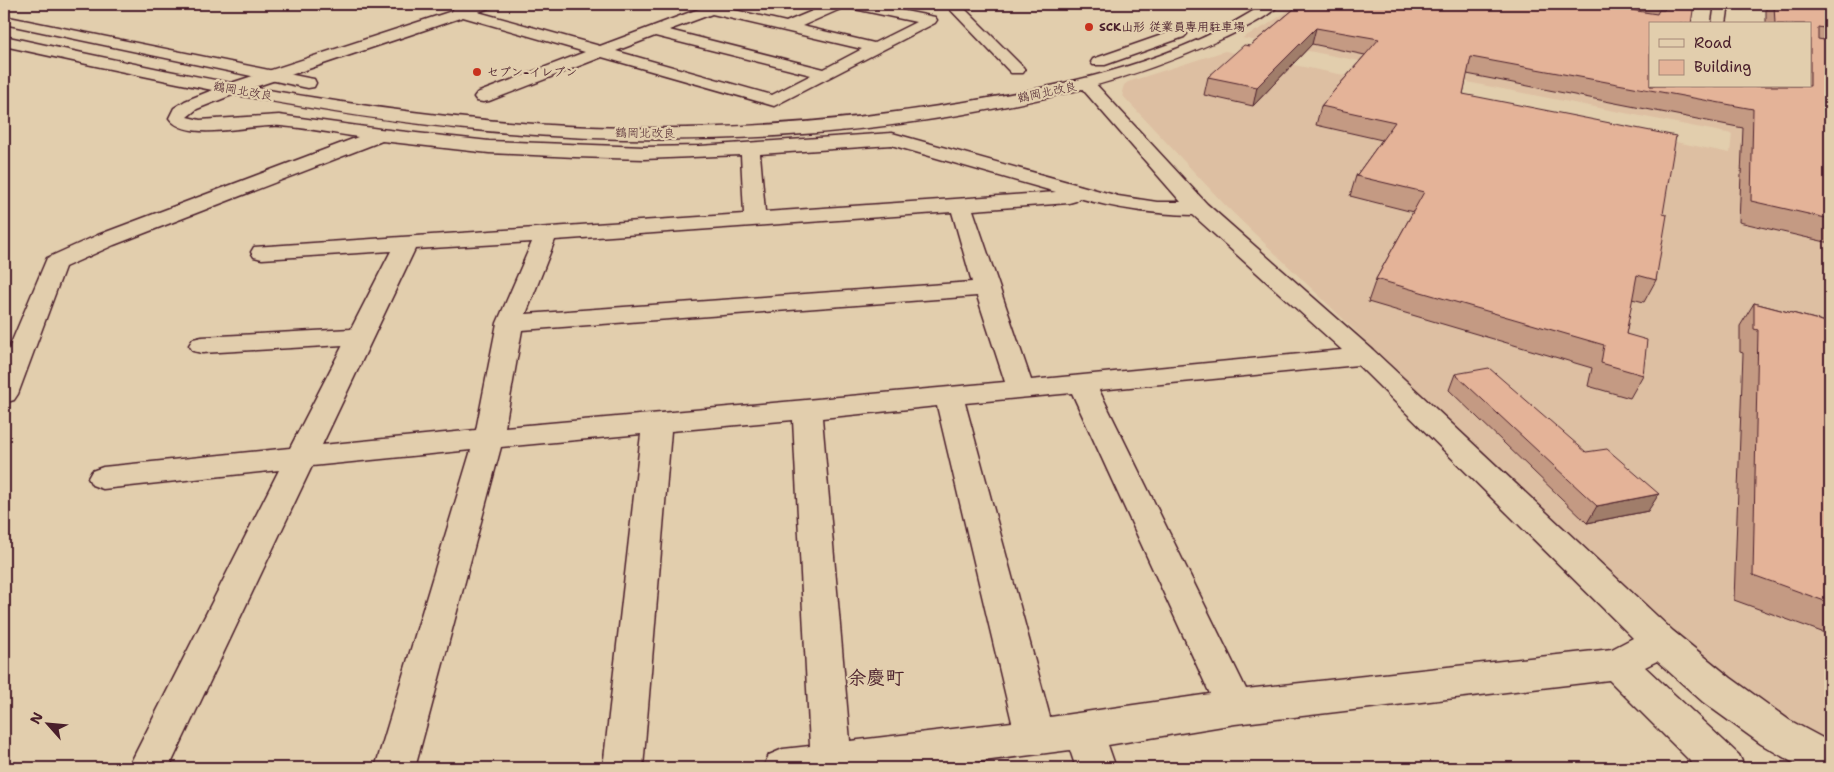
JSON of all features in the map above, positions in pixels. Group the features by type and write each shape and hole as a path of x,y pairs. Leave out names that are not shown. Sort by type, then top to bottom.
{"main road":[{"path":"433,4 774,101 930,20 850,4"},
{"path":"487,4 268,76 191,105 180,112 178,118 182,122 200,126 279,120 380,135 489,147 575,151 644,153 750,150 892,139 1088,195 1157,208 1200,209"},
{"path":"788,27 840,4"},
{"path":"952,4 1017,70"},
{"name":"鶴岡北改良","path":"4,41 231,90 428,120 545,130 691,134 791,130 882,120 1031,97 1146,67 1238,26 1273,4"},
{"path":"1719,22 1722,4"},
{"path":"483,96 717,6 788,27 877,48"},
{"name":"鶴岡北改良","path":"4,20 321,86"},
{"name":"鶴岡北改良","path":"858,106 950,95 1068,72 1168,38 1197,25"},
{"path":"653,31 825,74"},
{"path":"1086,84 1200,209 1364,356 1660,642 1717,690 1775,732 1830,763"},
{"path":"465,106 503,109"},
{"path":"762,113 791,112"},
{"path":"4,394 55,263 106,240 380,135"},
{"path":"750,150 755,219"},
{"path":"262,252 546,234 1088,195"},
{"path":"960,204 1021,390"},
{"path":"395,768 489,438 510,323 546,234"},
{"path":"148,768 407,242"},
{"path":"510,323 986,288"},
{"path":"202,345 360,336"},
{"path":"103,478 489,438 949,397 1364,356"},
{"path":"1082,384 1235,707"},
{"path":"949,397 1035,736"},
{"path":"807,410 831,762"},
{"path":"623,768 657,424"},
{"path":"783,768 1084,731 1235,707 1617,664 1660,642"},
{"path":"1617,664 1725,768"},
{"path":"1084,731 1096,768"}],"shaded area":[{"path":"1298,4 1493,4 1649,85 1649,88 1812,88 1812,83 1830,59 1830,744 1814,737 1771,711 1679,643 1225,205 1124,97 1122,92 1124,85 1128,82 1225,51 1730,153 1732,134 1242,38 1267,25"}],"building":[{"path":"1300,4 1591,4 1657,14 1659,10 1666,8 1660,4 1694,4 1691,22 1649,22 1649,88 1812,88 1812,22 1775,22 1774,4 1830,4 1830,29 1818,27 1818,39 1830,41 1830,219 1751,201 1753,109 1471,57 1463,94 1676,136 1663,214 1667,215 1656,280 1637,275 1626,334 1647,340 1643,375 1601,363 1604,345 1376,279 1424,192 1356,176 1395,122 1321,106 1379,39 1316,28 1257,87 1208,77 1244,45 1250,46"},
{"path":"1754,303 1830,323 1830,603 1753,575 1758,330 1754,329"},
{"path":"1489,368 1586,452 1607,449 1659,494 1597,506 1455,374"}],"place":[{"name":"SCK山形 従業員専用駐車場","path":"1089,27"},
{"name":"セブン-イレブン","path":"477,72"}],"district":[{"name":"余慶町","path":"876,677"}]}
